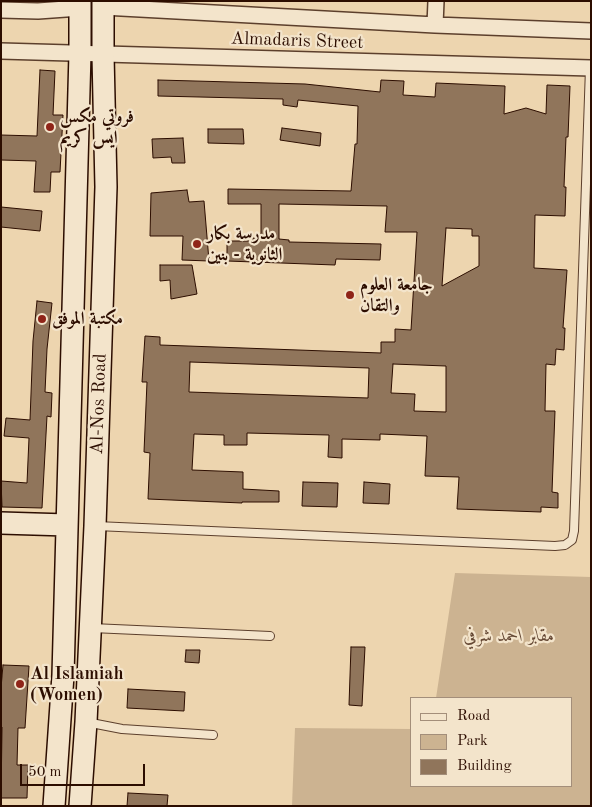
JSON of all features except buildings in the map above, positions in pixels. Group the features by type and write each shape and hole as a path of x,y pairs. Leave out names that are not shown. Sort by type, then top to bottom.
{"main road":[{"name":"Al-Nos Road","path":"54,806 63,675 80,4"},
{"name":"Al-Nos Road","path":"80,806 95,526 106,187 103,4"},
{"path":"1,523 67,524"}],"street":[{"path":"435,25 436,1"},
{"path":"1,10 38,11 80,4"},
{"path":"103,4 435,25 591,31"},
{"name":"Almadaris Street","path":"1,51 590,68"}],"lane":[{"path":"95,526 555,546 565,545 572,540 574,531 590,68"},
{"path":"90,628 270,636"},
{"path":"86,722 122,729 214,735"}],"green space":[{"name":"مقابر احمد شرفي","path":"455,573 591,577 591,806 292,806 295,728 410,729 410,787 572,787 572,697 436,697"}],"place":[{"name":"فروتي مكس ايس كريم","path":"50,127"},
{"name":"مدرسة بكار الثانوية - بنين","path":"197,244"},
{"name":"جامعة العلوم والتقان","path":"350,295"},
{"name":"مكتبة الموفق","path":"42,319"},
{"name":"Al Islamiah (Women)","path":"20,684"}]}
